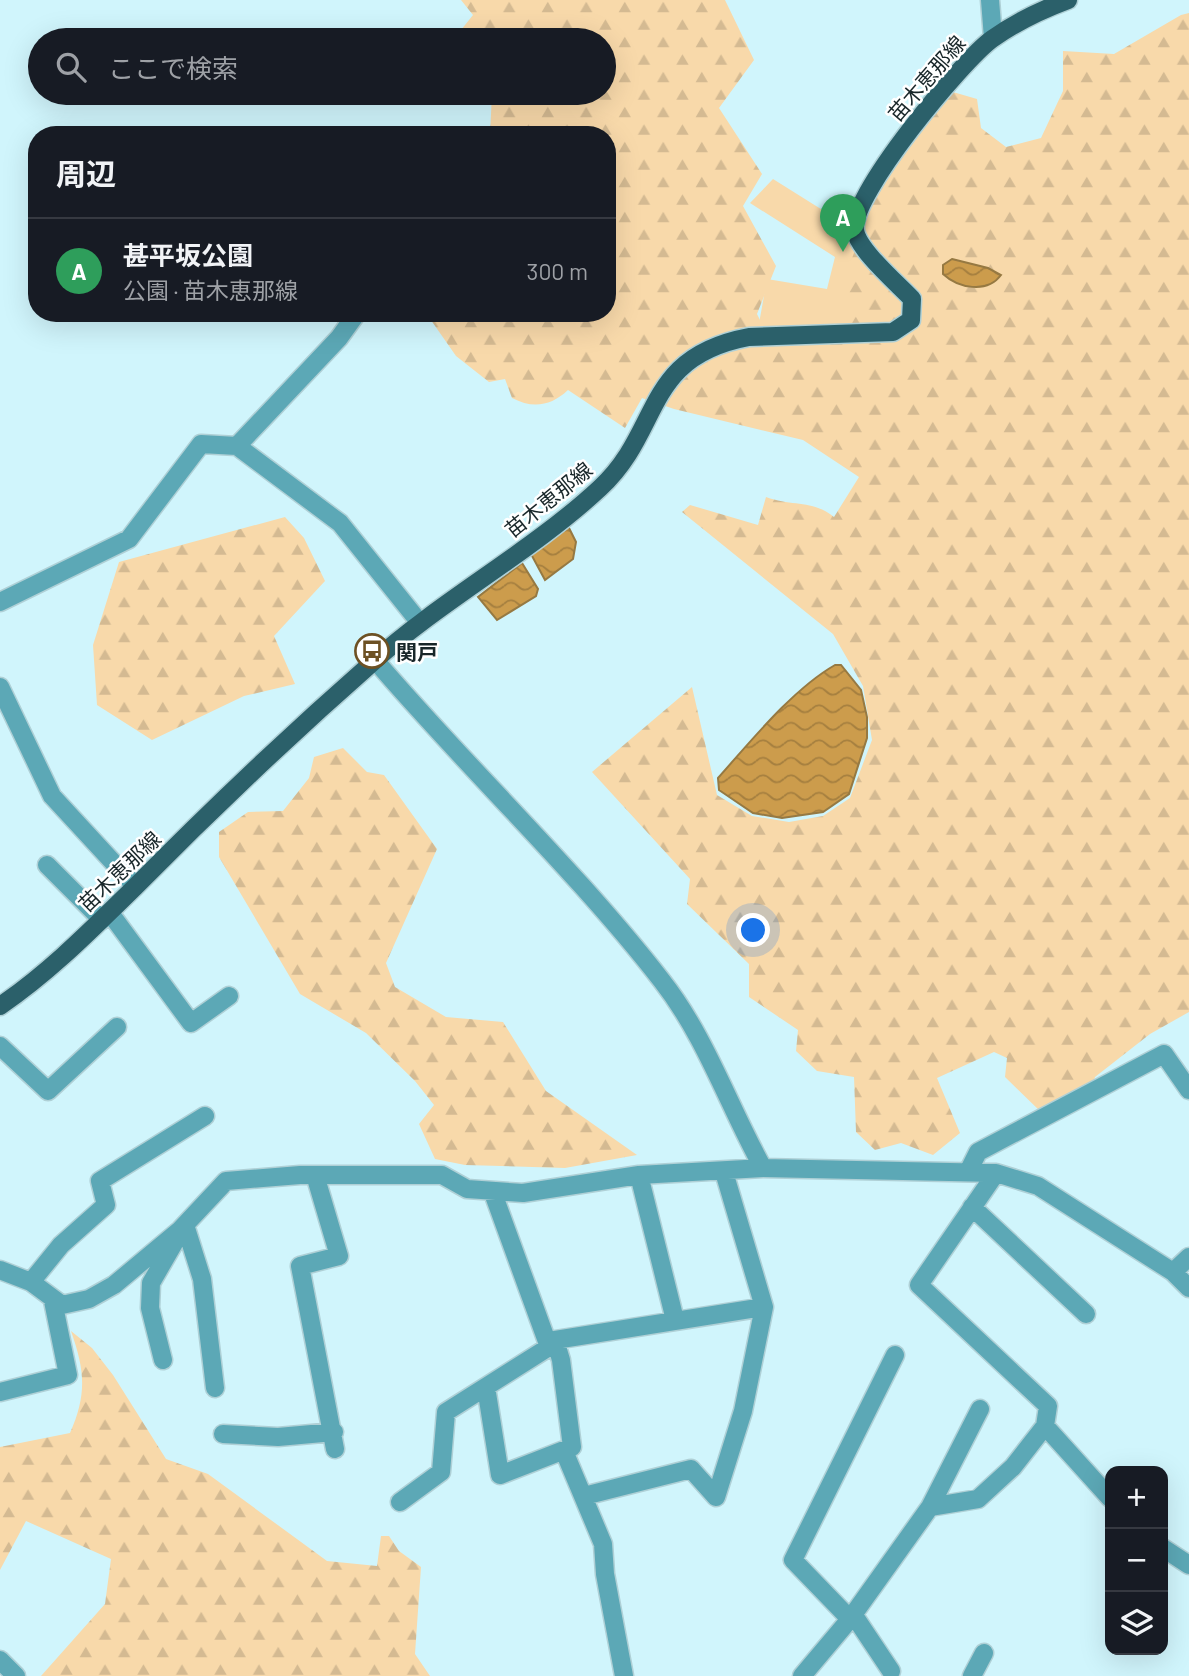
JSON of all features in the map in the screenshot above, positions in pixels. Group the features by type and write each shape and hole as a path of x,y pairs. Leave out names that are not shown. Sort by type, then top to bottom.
{"main road":[{"name":"苗木恵那線","path":"0,1006 41,975 106,917 247,777 375,660 420,623 567,516 617,472 656,397 670,379 697,355 733,340 749,337 893,332 903,328 911,320 912,299 860,243 855,229 857,215 868,190 904,138 952,79 993,38 1035,12 1068,0"}],"street":[{"path":"990,0 993,38"},
{"path":"237,446 339,338 351,322"},
{"path":"0,602 129,539 201,444 237,446 340,523 420,623"},
{"path":"375,660 431,726 542,842 664,983 718,1074 734,1116 763,1168"},
{"path":"0,687 52,796 135,886"},
{"path":"47,866 106,917 191,1023 229,996"},
{"path":"0,1046 48,1091 117,1027"},
{"path":"968,1172 978,1152 1164,1054 1189,1090"},
{"path":"30,1282 61,1245 106,1205 100,1181 205,1116"},
{"path":"0,1270 30,1282 62,1305 89,1299 114,1285 184,1225 226,1181 315,1175 442,1175 467,1189 493,1193 523,1193 639,1175 763,1168 996,1173 1038,1186 1173,1272 1189,1289"},
{"path":"584,1496 691,1469 716,1497 743,1411 764,1307 724,1172"},
{"path":"930,1507 978,1499 1013,1467 1045,1426 1048,1406 919,1285 996,1173"},
{"path":"223,1434 335,1440 300,1266 339,1256 315,1175"},
{"path":"639,1175 675,1320"},
{"path":"486,1387 500,1475 572,1447 561,1360 493,1193"},
{"path":"972,1207 1086,1314"},
{"path":"163,1360 150,1308 151,1283 184,1225"},
{"path":"184,1225 202,1279 215,1388"},
{"path":"1173,1272 1189,1257"},
{"path":"0,1392 68,1375 53,1301"},
{"path":"400,1503 442,1472 446,1412 552,1343 764,1307"},
{"path":"891,1671 852,1616 793,1560 895,1355"},
{"path":"802,1676 852,1616 930,1507 980,1409"},
{"path":"1045,1426 1105,1492"},
{"path":"565,1451 603,1544 605,1574 624,1676"},
{"path":"1168,1551 1189,1565"},
{"path":"972,1676 984,1653"},
{"path":"0,1660 16,1676"}],"green space":[{"path":"461,0 725,0 754,60 719,108 762,174 743,206 776,266 757,314 770,340 842,339 851,261 880,183 953,92 977,99 981,128 1006,147 1041,138 1063,91 1063,51 1114,54 1189,13 1189,1012 1150,1034 1095,1077 1092,1088 1042,1113 1005,1077 1007,1058 994,1052 937,1078 960,1133 933,1155 901,1143 875,1150 856,1132 854,1077 817,1071 796,1051 798,1030 749,997 749,964 687,904 690,879 592,772 692,687 717,795 752,816 789,822 823,816 850,798 872,740 863,686 833,634 682,512 690,505 758,525 766,497 809,505 834,517 859,477 803,440 674,409 642,398 625,428 568,390 555,400 527,404 512,398 505,379 489,382 456,356 432,322 616,322 616,126 490,126 491,105 616,105 616,28 463,28 473,15"},
{"path":"773,179 848,226 898,323 758,329 767,279 827,289 835,257 750,203"},
{"path":"285,517 304,538 325,581 274,636 295,684 244,696 152,740 97,705 93,645 119,562"},
{"path":"343,748 367,772 384,775 437,849 386,963 395,987 446,1017 503,1022 546,1091 637,1155 565,1168 465,1165 435,1159 419,1124 434,1105 415,1081 366,1033 300,994 219,857 219,832 248,812 283,811 309,778 314,757"},
{"path":"71,1331 92,1348 113,1375 166,1459 208,1474 327,1561 377,1566 381,1536 389,1536 399,1551 421,1567 415,1654 430,1676 41,1676 105,1604 111,1559 26,1521 0,1570 0,1447 70,1433 79,1406 82,1382 79,1358"}],"water":[{"path":"952,259 988,268 1001,275 988,285 980,287 956,283 943,274 943,265"},
{"path":"568,526 576,542 573,559 545,580 531,554"},
{"path":"522,563 538,589 536,596 497,620 478,597"},
{"path":"835,665 841,665 861,690 867,717 867,738 849,794 823,812 782,818 753,813 719,790 718,778 758,732 804,688"}],"place":[{"name":"甚平坂公園","path":"843,252"},
{"name":"関戸","path":"372,651"}]}
